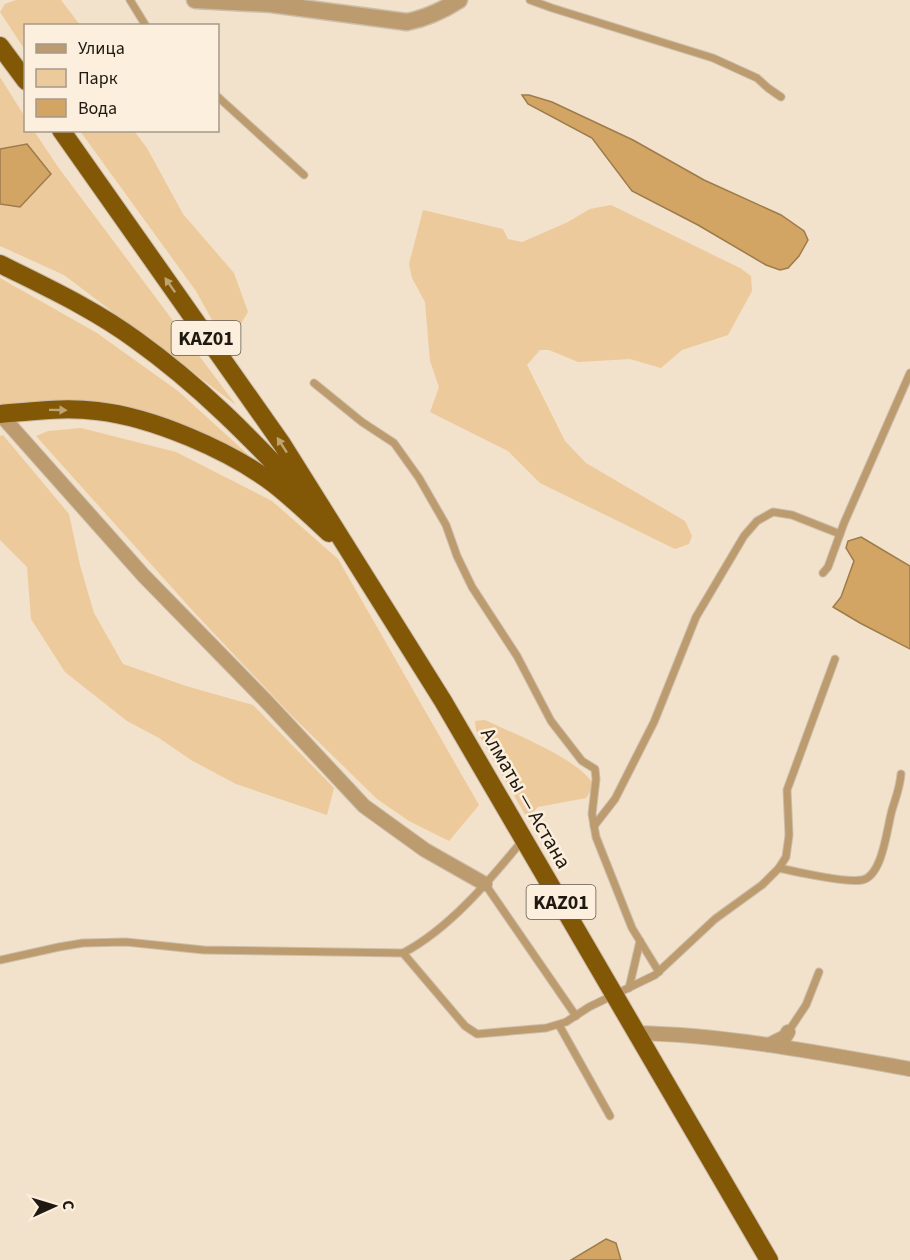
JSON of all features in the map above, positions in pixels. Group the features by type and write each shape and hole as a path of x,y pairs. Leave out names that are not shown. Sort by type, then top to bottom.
{"highway":[{"path":"0,46 24,78"},
{"name":"KАZ01","path":"63,132 282,444 346,548"},
{"name":"KАZ01","path":"0,264 70,299 134,338 188,380 233,420 273,461 305,496 346,548"},
{"name":"KАZ01","path":"0,414 46,410 97,411 140,420 190,437 273,483 346,548"},
{"name":"Алматы — Астана","path":"346,548 443,701 524,839 622,991 637,1033 769,1260"}],"street":[{"path":"195,0 274,2 407,22 422,19 459,0"},
{"path":"0,414 143,574 364,806 425,850 485,884"},
{"path":"769,1045 788,1032"},
{"path":"637,1033 682,1035 769,1045 910,1069"}],"lane":[{"path":"130,0 145,24"},
{"path":"530,0 712,58 757,78 781,97"},
{"path":"219,98 304,175"},
{"path":"823,573 828,567 910,373"},
{"path":"314,383 362,422 394,443 419,478 446,525 457,556 472,587 517,656 551,721 582,761 595,769 592,814 596,837 632,928 659,972"},
{"path":"594,826 615,799 654,722 696,617 744,536 757,520 773,512 792,515 840,534"},
{"path":"403,953 465,1026 477,1034 514,1032 558,1024 659,972 715,919 762,885 779,868 786,857 789,835 787,790 836,659"},
{"path":"779,868 848,880 862,880 870,876 883,851 892,810 900,789 901,774"},
{"path":"0,960 75,944 126,942 204,950 403,953 422,943 485,884 524,839"},
{"path":"485,884 576,1016"},
{"path":"622,991 640,941"},
{"path":"788,1032 806,1005 819,972"},
{"path":"558,1024 610,1116"}],"green space":[{"path":"16,0 61,0 79,24 24,24 24,48 0,12 5,4"},
{"path":"0,77 24,115 24,132 35,132 58,167 236,405 64,275 0,246 0,204 20,207 27,144 0,149"},
{"path":"81,132 135,132 147,148 183,214 234,273 248,312 227,347 196,291"},
{"path":"611,205 740,268 751,276 752,291 728,335 682,350 661,368 630,359 578,362 549,350 540,350 527,365 565,441 586,463 685,521 692,536 689,544 675,549 540,483 508,451 430,412 439,387 430,361 425,302 412,278 409,264 423,210 503,229 508,239 522,242 566,223 590,209"},
{"path":"0,278 97,333 178,391 274,478 223,445 152,413 101,402 0,408"},
{"path":"81,428 176,452 272,501 338,559 479,805 449,841 409,821 377,799 289,713 193,611 36,436 48,431"},
{"path":"3,435 69,514 80,565 94,613 123,664 186,686 253,705 334,788 327,815 236,784 191,760 159,738 127,721 65,672 31,619 27,567 0,540 0,436"},
{"path":"485,720 545,748 575,766 587,776 594,786 586,798 538,807 527,818 476,730 475,721"}],"water":[{"path":"522,95 552,102 633,140 704,180 781,215 804,231 808,240 799,256 788,268 780,270 766,265 698,225 632,191 592,138 528,104"},
{"path":"27,144 51,174 20,207 0,204 0,149"},
{"path":"861,537 910,566 910,649 833,607 841,597 854,561 846,548 848,541"},
{"path":"606,1239 616,1243 621,1260 571,1260"}]}
